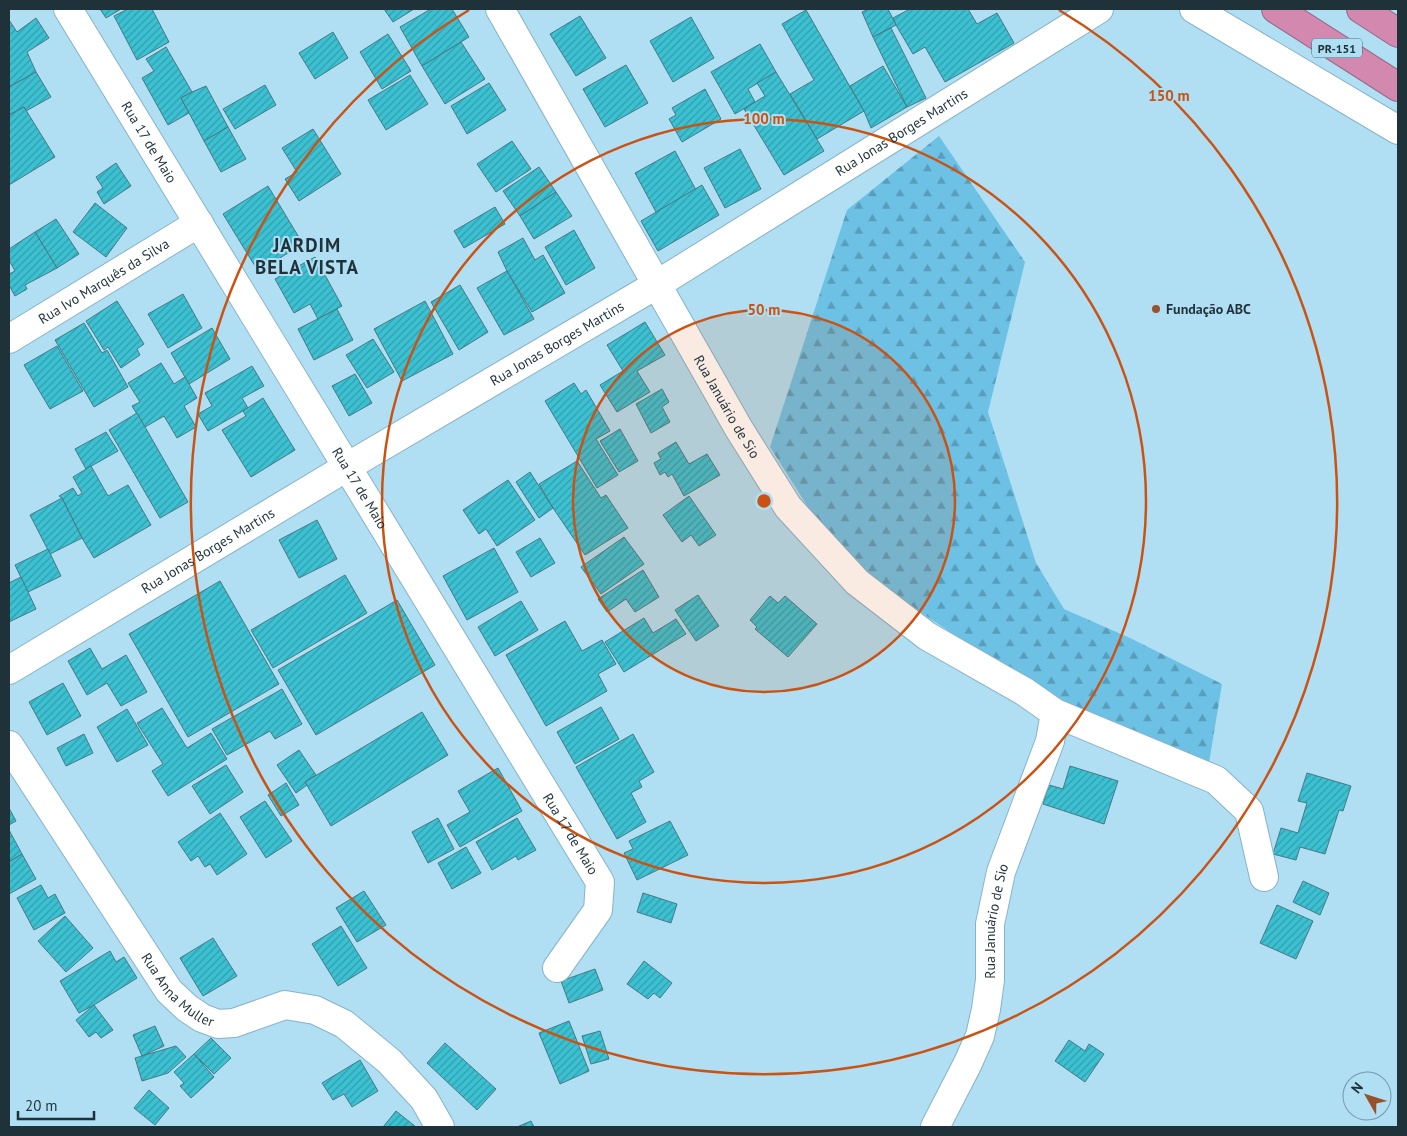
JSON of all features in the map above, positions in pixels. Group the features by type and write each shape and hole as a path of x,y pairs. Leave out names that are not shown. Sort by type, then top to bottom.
{"highway":[{"name":"PR-151","path":"1276,9 1398,87"},
{"path":"1360,9 1398,33"}],"street":[{"name":"Rua 17 de Maio","path":"68,9 600,882 598,910 557,968"},
{"name":"Rua Jonas Borges Martins","path":"9,670 347,467 656,285 1099,9"},
{"path":"1194,9 1398,130"},
{"name":"Rua Januário de Sio","path":"508,11 656,285 739,429 788,507 857,582 927,636 1025,692 1055,714 1216,780 1249,811 1264,877"},
{"name":"Rua Ivo Marquês da Silva","path":"9,339 199,223"},
{"name":"Rua Januário de Sio","path":"935,1127 980,1036 990,980 990,924 1001,872 1050,741 1055,714"},
{"name":"Rua Anna Muller","path":"9,745 169,991 187,1008 202,1018 218,1024 234,1023 285,1005 315,1010 344,1024 389,1061 424,1099 440,1127"}],"green space":[{"path":"939,136 1025,262 988,412 1036,563 1064,609 1130,638 1222,684 1209,763 1064,701 950,632 876,582 813,515 770,447 847,210"}],"building":[{"path":"100,9 121,9 106,18"},
{"path":"128,9 152,9 169,42 137,60 114,16"},
{"path":"384,9 414,9 393,22"},
{"path":"431,9 452,9 469,37 422,66 400,27"},
{"path":"869,9 888,9 896,25 873,37 862,12"},
{"path":"910,9 968,9 977,24 997,13 1014,43 945,82 925,47 913,54 896,25 893,18"},
{"path":"806,10 864,111 817,139 790,94 814,80 782,24"},
{"path":"580,16 606,58 576,76 550,34"},
{"path":"691,17 714,58 673,82 650,41"},
{"path":"36,18 49,38 27,52 36,72 9,87 9,20 17,32"},
{"path":"891,28 926,98 907,107 873,37"},
{"path":"333,32 348,58 315,79 299,53"},
{"path":"388,34 411,71 382,89 360,52"},
{"path":"461,42 485,79 445,104 422,66"},
{"path":"760,44 776,72 748,89 755,102 735,114 711,72"},
{"path":"166,47 192,92 181,98 189,113 168,125 142,78 154,71 146,59"},
{"path":"626,65 648,103 605,127 583,89"},
{"path":"883,66 907,107 871,128 850,86"},
{"path":"36,72 51,97 26,111 24,107 9,115 9,87"},
{"path":"776,72 824,151 784,175 744,109 765,96 757,83"},
{"path":"410,75 428,104 386,130 368,100"},
{"path":"489,83 506,110 467,134 451,106"},
{"path":"265,85 276,105 235,129 223,109"},
{"path":"206,86 228,127 204,141 181,98"},
{"path":"705,89 721,119 682,142 669,119 676,115 672,108"},
{"path":"24,107 55,157 9,185 9,115"},
{"path":"228,127 246,159 221,172 204,141"},
{"path":"313,129 341,174 299,201 285,179 297,172 282,148"},
{"path":"512,141 531,169 496,192 477,164"},
{"path":"740,149 761,189 725,208 704,168"},
{"path":"675,151 696,190 656,212 635,173"},
{"path":"116,163 131,186 104,204 97,192 103,188 96,177"},
{"path":"539,167 556,192 520,216 503,191"},
{"path":"702,185 719,215 658,251 641,221"},
{"path":"268,186 303,244 258,271 223,214"},
{"path":"556,192 572,216 534,239 520,216"},
{"path":"95,203 127,228 106,257 73,232"},
{"path":"495,207 505,224 464,248 454,231"},
{"path":"56,219 79,254 57,268 35,232"},
{"path":"574,230 595,268 566,285 545,247"},
{"path":"35,232 57,268 25,285 27,289 15,296 9,285 9,274 15,271 9,260 9,249"},
{"path":"523,238 535,260 543,255 565,293 532,312 507,271 498,252"},
{"path":"315,257 342,306 318,319 310,304 294,313 275,279"},
{"path":"507,271 534,319 504,335 477,288"},
{"path":"460,285 488,332 459,350 431,302"},
{"path":"183,294 202,328 168,348 148,314"},
{"path":"117,301 144,344 137,349 140,355 121,368 108,347 104,350 86,321"},
{"path":"425,301 453,354 402,381 374,329"},
{"path":"337,309 353,340 314,360 298,329"},
{"path":"645,322 665,355 637,371 650,392 617,412 600,385 623,371 607,345"},
{"path":"84,323 102,353 107,350 128,387 94,407 55,340"},
{"path":"212,328 230,359 189,384 171,353"},
{"path":"373,339 394,372 367,388 346,355"},
{"path":"57,346 83,391 50,409 24,365"},
{"path":"161,363 174,384 185,377 197,398 184,406 196,427 177,438 164,416 145,427 132,406 140,402 128,383"},
{"path":"252,366 264,386 242,398 248,408 208,431 198,414 212,406 205,393"},
{"path":"355,374 372,403 349,416 332,386"},
{"path":"574,383 581,394 586,390 610,431 596,439 618,475 597,488 545,401"},
{"path":"662,389 669,402 662,407 670,422 651,433 636,404"},
{"path":"263,398 295,450 251,477 222,430 246,416 243,411"},
{"path":"137,413 188,502 160,518 109,430"},
{"path":"620,429 638,461 619,472 600,441"},
{"path":"106,432 118,451 86,469 75,449"},
{"path":"676,442 689,464 707,454 720,475 684,496 672,474 668,477 665,472 660,475 654,463 661,459 658,453"},
{"path":"577,461 601,498 606,495 628,528 585,555 539,484"},
{"path":"91,466 108,496 128,485 151,525 94,558 62,498 59,496 73,488 78,496 82,493 73,477"},
{"path":"530,472 553,508 539,518 516,482"},
{"path":"508,480 535,520 497,546 486,529 479,534 463,510"},
{"path":"689,496 716,535 699,546 691,535 682,542 663,515"},
{"path":"62,498 82,538 50,554 30,515"},
{"path":"317,520 337,559 299,578 279,540"},
{"path":"624,537 644,564 601,594 581,567"},
{"path":"540,538 555,563 531,577 516,552"},
{"path":"494,548 518,592 467,620 443,576"},
{"path":"48,549 61,576 28,592 15,565"},
{"path":"643,570 659,597 635,612 626,599 607,612 598,599"},
{"path":"345,575 367,613 273,668 251,630"},
{"path":"21,577 36,609 9,622 9,583"},
{"path":"220,581 279,684 188,737 129,634"},
{"path":"698,595 719,626 696,641 675,610"},
{"path":"770,596 778,603 785,596 817,624 788,657 755,629 757,627 750,620"},
{"path":"397,600 435,665 316,735 278,670"},
{"path":"521,601 538,630 495,656 478,627"},
{"path":"644,618 653,633 676,619 686,634 624,672 605,642"},
{"path":"565,621 582,651 602,640 616,664 598,674 607,691 546,726 506,655"},
{"path":"90,648 102,669 126,655 147,692 121,706 107,683 87,695 68,661"},
{"path":"63,683 81,716 47,735 29,702"},
{"path":"282,689 302,724 275,739 270,731 227,755 212,729"},
{"path":"601,707 619,739 575,764 557,732"},
{"path":"162,708 187,748 211,733 227,759 168,796 152,771 163,764 137,723"},
{"path":"127,709 148,745 117,762 97,727"},
{"path":"422,712 448,755 331,826 305,782"},
{"path":"84,734 93,753 66,766 57,748"},
{"path":"633,734 654,772 639,781 642,787 631,793 646,822 617,839 576,767"},
{"path":"299,750 316,775 305,782 307,785 296,793 277,765"},
{"path":"226,765 243,792 210,814 192,786"},
{"path":"1070,766 1118,781 1104,824 1043,804 1049,785 1063,789"},
{"path":"498,768 522,811 460,847 447,825 470,812 458,791"},
{"path":"1307,773 1351,786 1343,811 1339,810 1325,854 1300,847 1296,860 1273,854 1281,828 1298,833 1307,803 1298,801"},
{"path":"286,783 299,805 281,816 268,795"},
{"path":"265,801 292,841 266,858 240,817"},
{"path":"9,808 16,821 9,825"},
{"path":"220,813 247,854 217,875 210,864 205,867 198,856 191,861 178,842"},
{"path":"438,818 454,849 428,863 412,832"},
{"path":"517,818 536,850 518,860 516,856 492,870 476,842"},
{"path":"670,821 688,855 637,880 624,853 633,849 629,841"},
{"path":"9,830 22,854 9,862"},
{"path":"466,847 481,873 452,889 438,863"},
{"path":"22,854 36,879 9,894 9,862"},
{"path":"1303,881 1329,893 1320,915 1293,902"},
{"path":"41,885 48,898 55,894 65,913 34,930 17,898"},
{"path":"364,891 386,925 357,942 336,908"},
{"path":"643,893 677,904 671,923 637,912"},
{"path":"1277,905 1313,921 1296,959 1260,943"},
{"path":"65,916 93,948 66,972 38,941"},
{"path":"341,926 367,968 338,986 312,944"},
{"path":"213,938 237,976 203,996 180,958"},
{"path":"110,951 116,962 124,957 137,978 79,1013 60,981"},
{"path":"644,961 672,983 660,998 654,993 648,999 627,984"},
{"path":"595,969 603,990 569,1003 561,981"},
{"path":"94,1005 113,1030 101,1038 96,1032 89,1037 76,1020"},
{"path":"569,1021 589,1071 560,1084 539,1033"},
{"path":"155,1026 164,1046 142,1056 133,1035"},
{"path":"600,1031 609,1059 591,1064 582,1036"},
{"path":"211,1038 231,1058 214,1074 194,1054"},
{"path":"1069,1040 1085,1051 1089,1044 1104,1054 1085,1082 1055,1061"},
{"path":"445,1043 496,1089 477,1110 427,1063"},
{"path":"176,1046 186,1057 168,1073 142,1081 135,1058"},
{"path":"194,1054 214,1077 191,1098 180,1086 184,1083 174,1072"},
{"path":"360,1060 378,1091 352,1107 344,1094 333,1100 322,1083"},
{"path":"149,1090 169,1108 155,1125 134,1108"},
{"path":"396,1111 416,1127 383,1127"},
{"path":"531,1121 534,1127 517,1127"}],"place":[{"name":"Fundação ABC","path":"1156,309"}],"district":[{"name":"JARDIM BELA VISTA","path":"307,256"}]}
